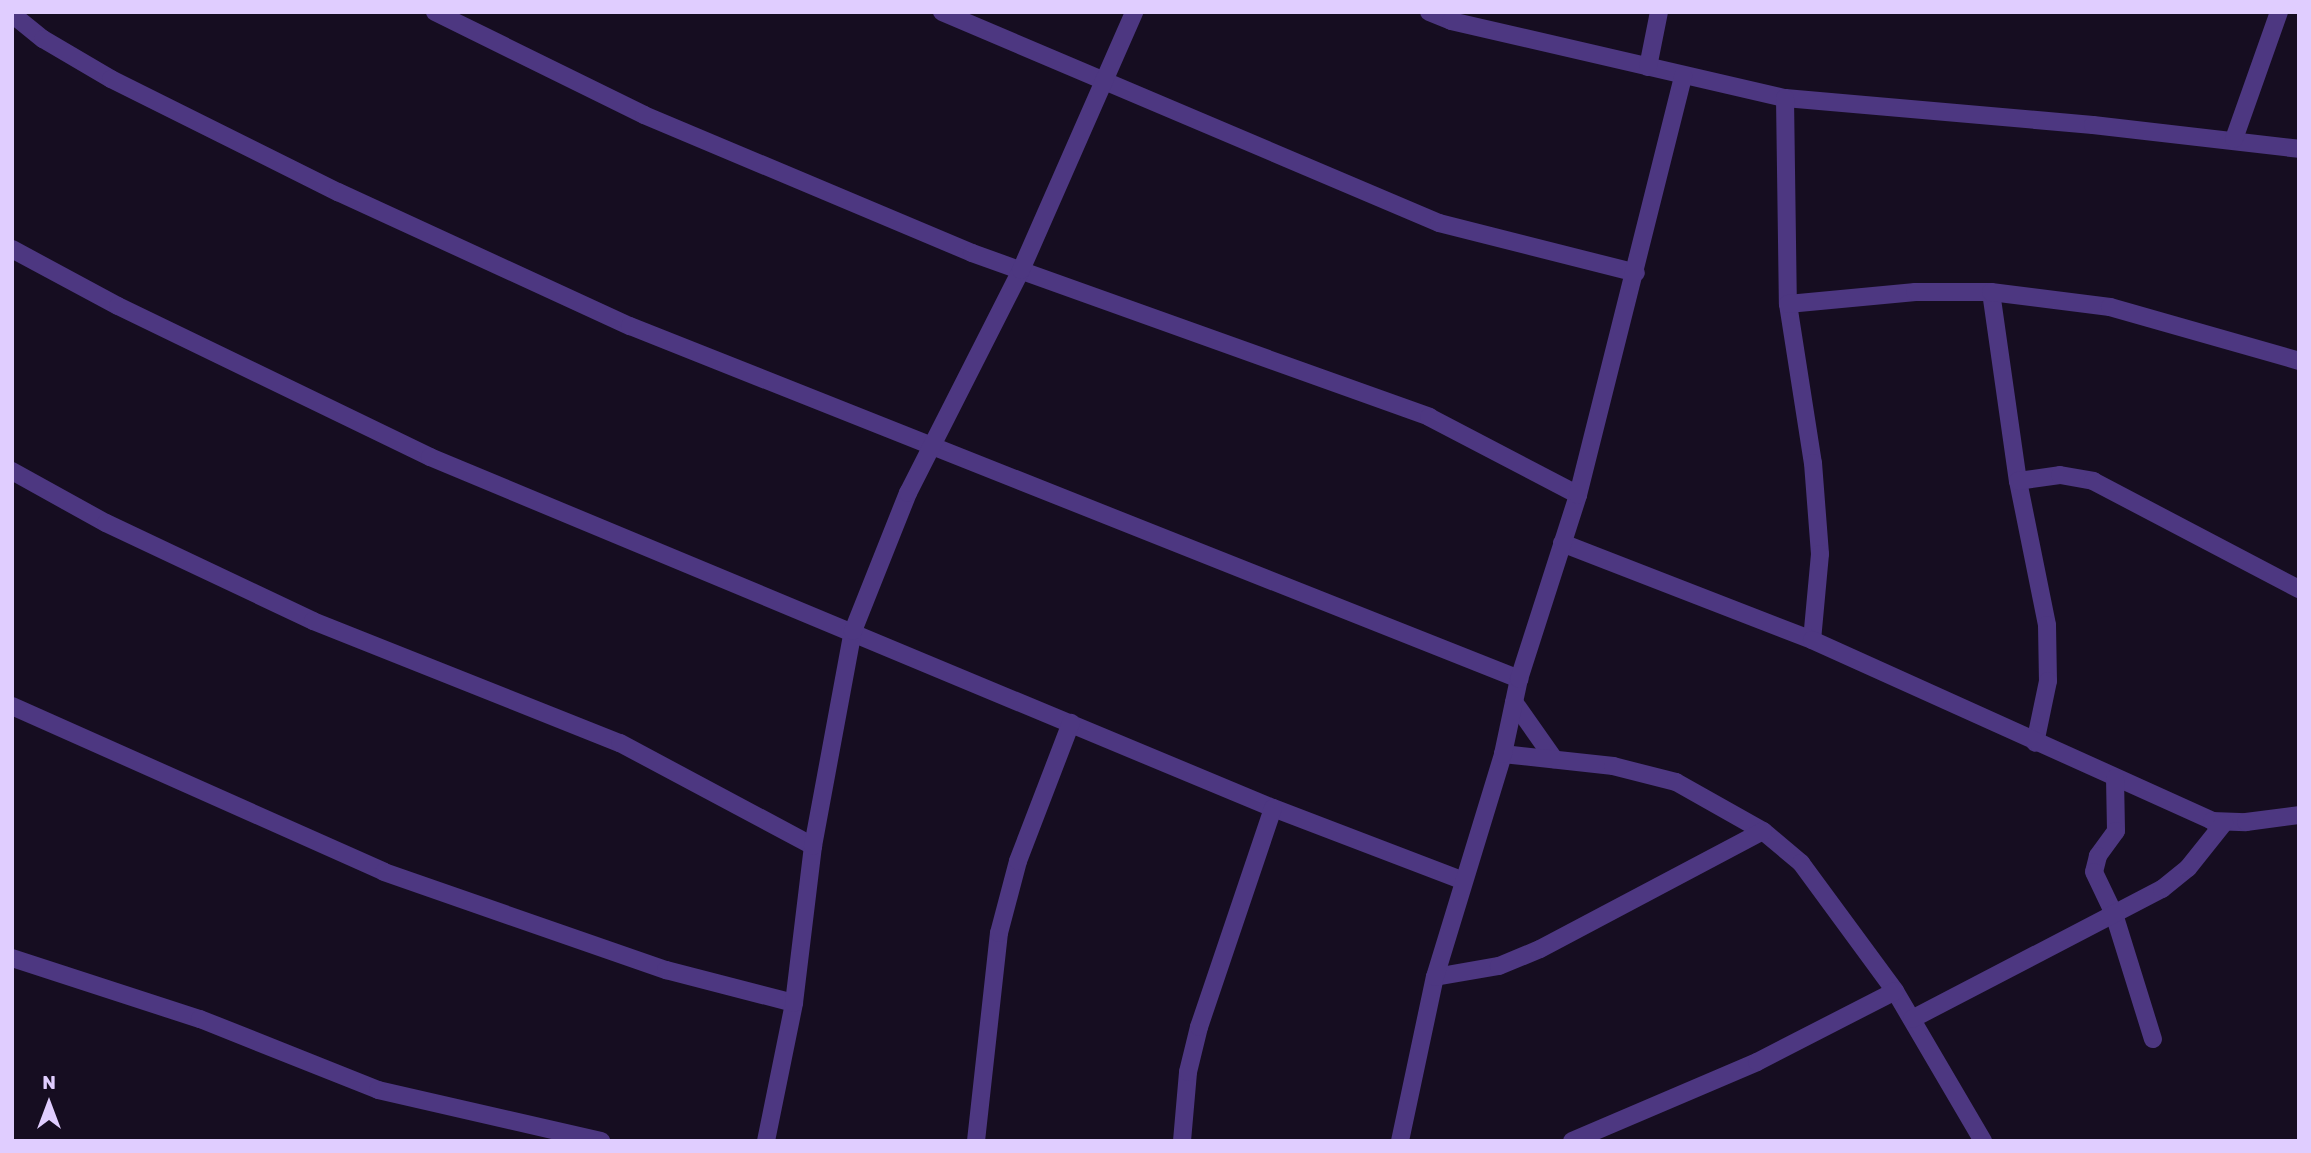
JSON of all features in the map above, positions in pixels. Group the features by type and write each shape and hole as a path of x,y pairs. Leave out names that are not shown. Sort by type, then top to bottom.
{"street":[{"path":"435,12 644,115 1021,270 1429,417 1578,495"},
{"path":"942,12 1439,223 1636,273"},
{"path":"766,1141 794,1003 813,846 853,631 929,447 1021,270 1134,12"},
{"path":"1429,12 1451,22 1784,98 2234,139 2299,149"},
{"path":"1648,67 1659,12"},
{"path":"2234,139 2279,12"},
{"path":"12,14 43,39 111,79 338,192 630,327 1519,679"},
{"path":"1400,1141 1435,977 1462,880 1503,754 1519,679 1578,495 1684,76"},
{"path":"1784,98 1788,304 1813,463 1820,554 1812,640"},
{"path":"12,249 118,306 429,457 853,631 1273,808 1462,880"},
{"path":"1788,304 1914,292 1992,292 2110,307 2299,361"},
{"path":"1992,292 2018,481 2047,625 2048,681 2035,743"},
{"path":"12,471 106,523 313,621 620,743 813,846"},
{"path":"2018,481 2060,475 2094,481 2299,589"},
{"path":"1562,543 1812,640 2035,743 2224,823 2299,815"},
{"path":"1514,702 1554,759"},
{"path":"12,706 384,872 666,970 794,1003"},
{"path":"976,1141 999,933 1018,861 1071,723"},
{"path":"1503,754 1613,766 1676,782 1763,831 1801,863 1895,991 1983,1141"},
{"path":"2115,778 2116,831 2094,864 2114,914 2153,1039"},
{"path":"1182,1141 1188,1072 1199,1027 1273,808"},
{"path":"1912,1019 2114,914 2188,869 2224,823"},
{"path":"1435,977 1499,966 1540,949 1763,831"},
{"path":"12,958 200,1019 378,1090 556,1137 601,1141"},
{"path":"1572,1141 1757,1062 1895,991"}]}
